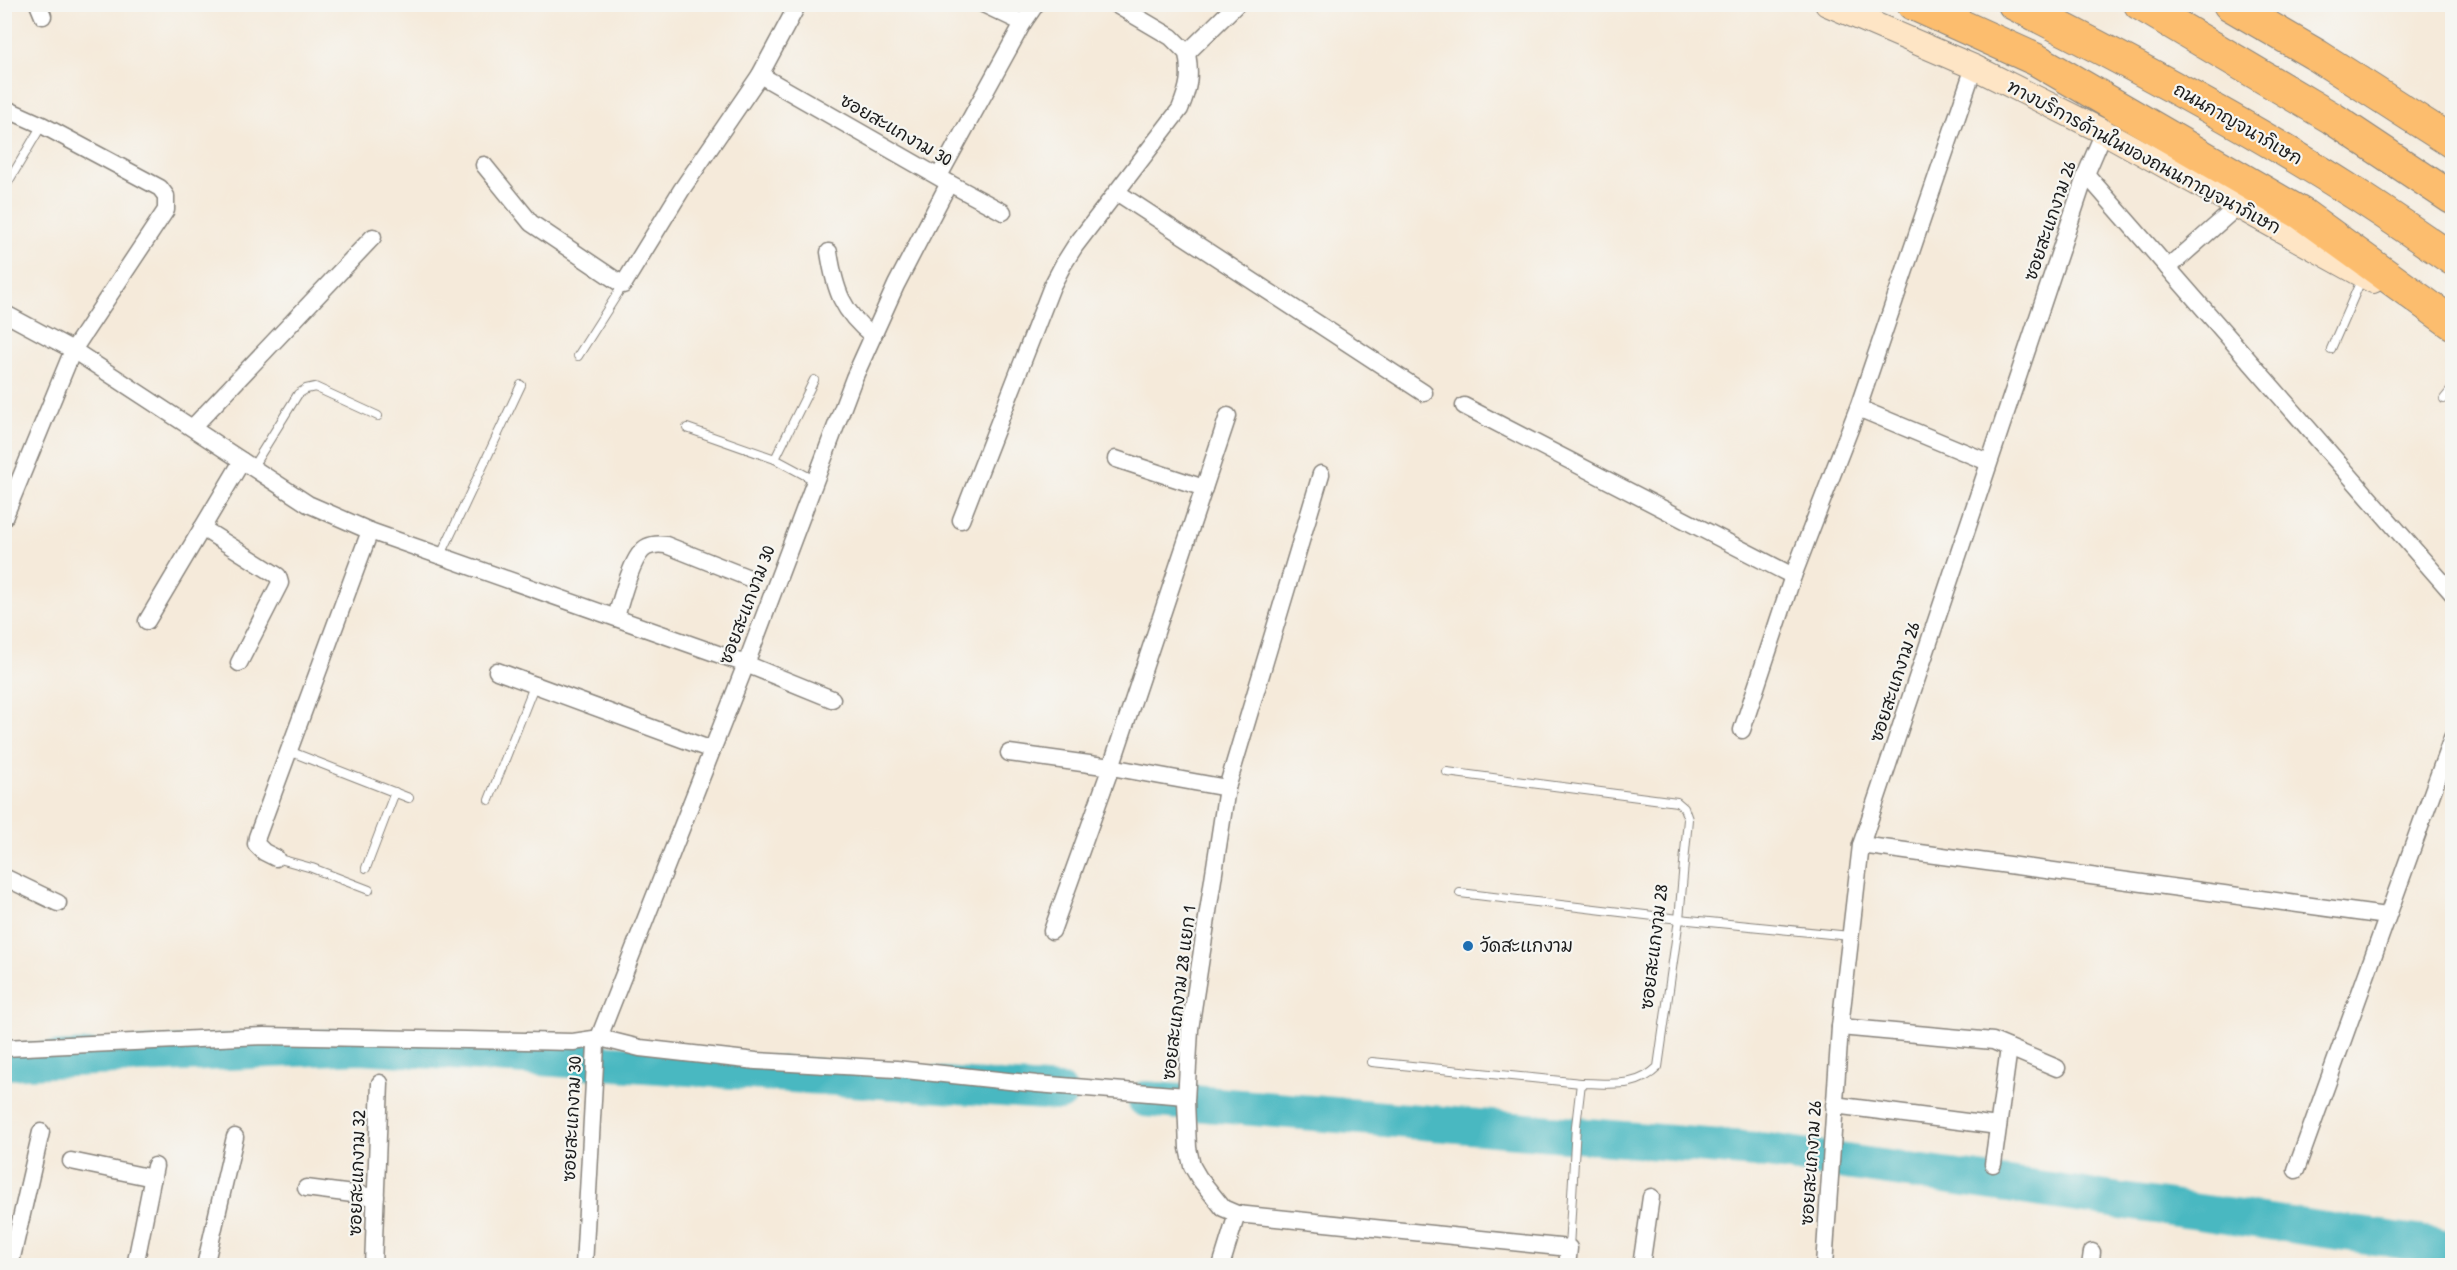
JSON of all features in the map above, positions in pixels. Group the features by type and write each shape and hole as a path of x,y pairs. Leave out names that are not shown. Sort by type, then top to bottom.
{"highway":[{"path":"1913,4 2037,60 2302,214 2452,325"},
{"name":"ถนนกาญจนาภิเษก","path":"2014,4 2118,56 2253,132 2354,193 2452,259"},
{"path":"2140,4 2332,118 2452,198"},
{"path":"2229,4 2318,56 2452,142"}],"main road":[{"name":"ทางบริการด้านในของถนนกาญจนาภิเษก","path":"1827,4 1974,67 2104,132 2452,325"}],"street":[{"path":"484,165 531,223 623,285 682,189 760,75 798,4"},
{"path":"982,4 1023,24"},
{"path":"1003,212 944,180 1023,24 1036,4"},
{"path":"961,520 1052,286 1075,246 1118,193 1180,109 1187,93 1191,74 1187,53 1171,37 1115,4"},
{"path":"1187,53 1237,4"},
{"path":"1742,730 1793,576 1858,408 1974,67"},
{"name":"ซอยสะแกงาม 30","path":"584,1266 592,1092 598,1042 746,664 854,378 944,180 760,75"},
{"path":"4,108 42,124 160,188 166,196 166,210 73,350 4,518"},
{"name":"ซอยสะแกงาม 26","path":"1824,1266 1840,1027 1861,846 2086,174 2104,132"},
{"path":"2086,174 2452,593"},
{"path":"1118,193 1424,393"},
{"path":"2168,268 2238,206"},
{"path":"193,427 373,237"},
{"path":"829,252 834,284 842,301 854,320 873,336"},
{"path":"4,312 73,350 308,504 370,531 746,664 832,699"},
{"path":"1464,405 1793,576"},
{"path":"1858,408 1988,462"},
{"path":"1052,931 1111,767 1228,416"},
{"path":"1116,459 1204,488"},
{"path":"147,621 202,528 247,464"},
{"name":"ซอยสะแกงาม 28 แยก 1","path":"1237,1215 1223,1208 1192,1166 1186,1132 1190,1029 1227,788 1321,474"},
{"path":"202,528 278,576 280,583 239,663"},
{"path":"276,858 264,852 256,844 370,531"},
{"path":"616,617 635,560 644,547 656,544 666,545 749,578"},
{"path":"497,671 712,750"},
{"path":"2295,1170 2452,738"},
{"path":"1009,753 1111,767 1227,788"},
{"path":"1861,846 2386,916"},
{"path":"4,877 58,903"},
{"path":"1840,1027 1993,1041 2057,1068"},
{"path":"4,1048 264,1036 598,1042 756,1061 896,1069 1186,1099"},
{"path":"1993,1164 2009,1048"},
{"name":"ซอยสะแกงาม 32","path":"373,1266 380,1083"},
{"path":"1834,1105 1998,1126"},
{"path":"10,1266 40,1132"},
{"path":"205,1266 235,1137"},
{"path":"71,1161 154,1172 135,1266"},
{"path":"306,1188 376,1197"},
{"path":"1641,1266 1652,1197"},
{"path":"1221,1266 1237,1215 1569,1248 1567,1266"}],"lane":[{"path":"4,189 42,124"},
{"path":"2331,349 2363,275"},
{"path":"578,356 623,285"},
{"path":"775,459 814,380"},
{"path":"441,555 521,385"},
{"path":"247,464 298,394 306,389 315,387 378,417"},
{"path":"2444,399 2452,389"},
{"path":"687,428 775,459 816,481"},
{"path":"489,800 534,686"},
{"path":"288,751 409,798"},
{"name":"ซอยสะแกงาม 28","path":"1372,1062 1581,1083 1636,1083 1649,1076 1658,1067 1679,919 1688,819 1684,808 1677,802 1447,772"},
{"path":"366,868 395,792"},
{"path":"276,858 312,868 369,890"},
{"path":"1460,893 1679,919 1850,936"},
{"path":"1569,1248 1573,1166 1581,1083"}],"waterway":[{"path":"4,1062 360,1046 1060,1093"},
{"path":"1145,1099 1768,1151 2452,1248"}],"place":[{"name":"วัดสะแกงาม","path":"1468,946"}]}
